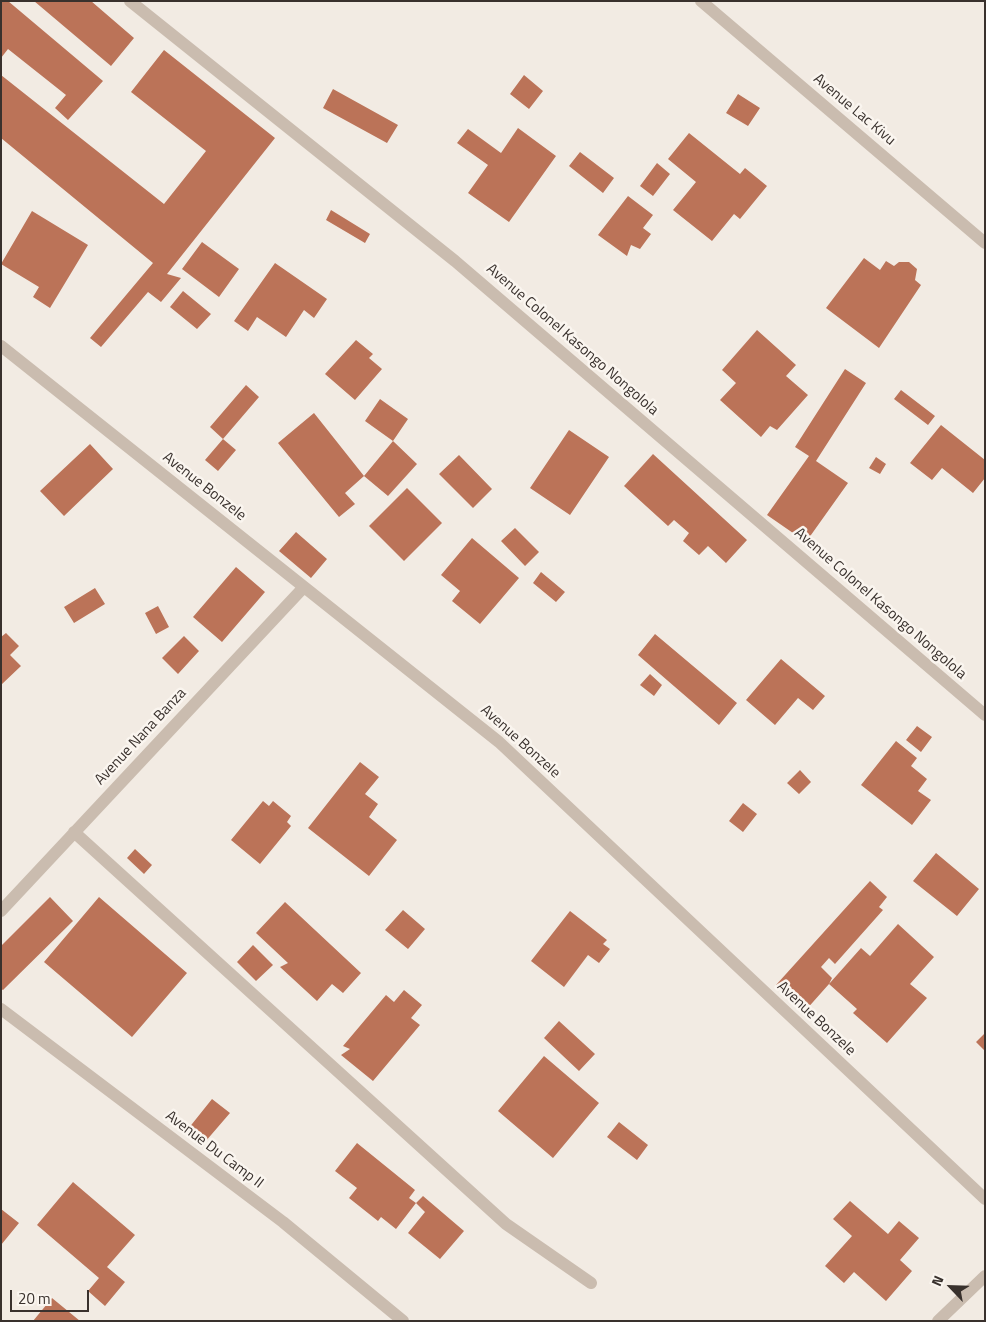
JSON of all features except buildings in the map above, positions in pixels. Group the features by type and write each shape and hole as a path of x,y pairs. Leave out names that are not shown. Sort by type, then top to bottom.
{"street":[{"name":"Avenue Colonel Kasongo Nongolola","path":"130,1 455,261 985,715"},
{"name":"Avenue Lac Kivu","path":"701,1 985,242"},
{"name":"Avenue Bonzele","path":"1,346 499,742 985,1199"},
{"name":"Avenue Nana Banza","path":"1,910 304,586"},
{"path":"74,832 506,1224 591,1283"},
{"name":"Avenue Du Camp II","path":"1,1009 283,1222 403,1321"},
{"path":"938,1321 985,1276"}]}
